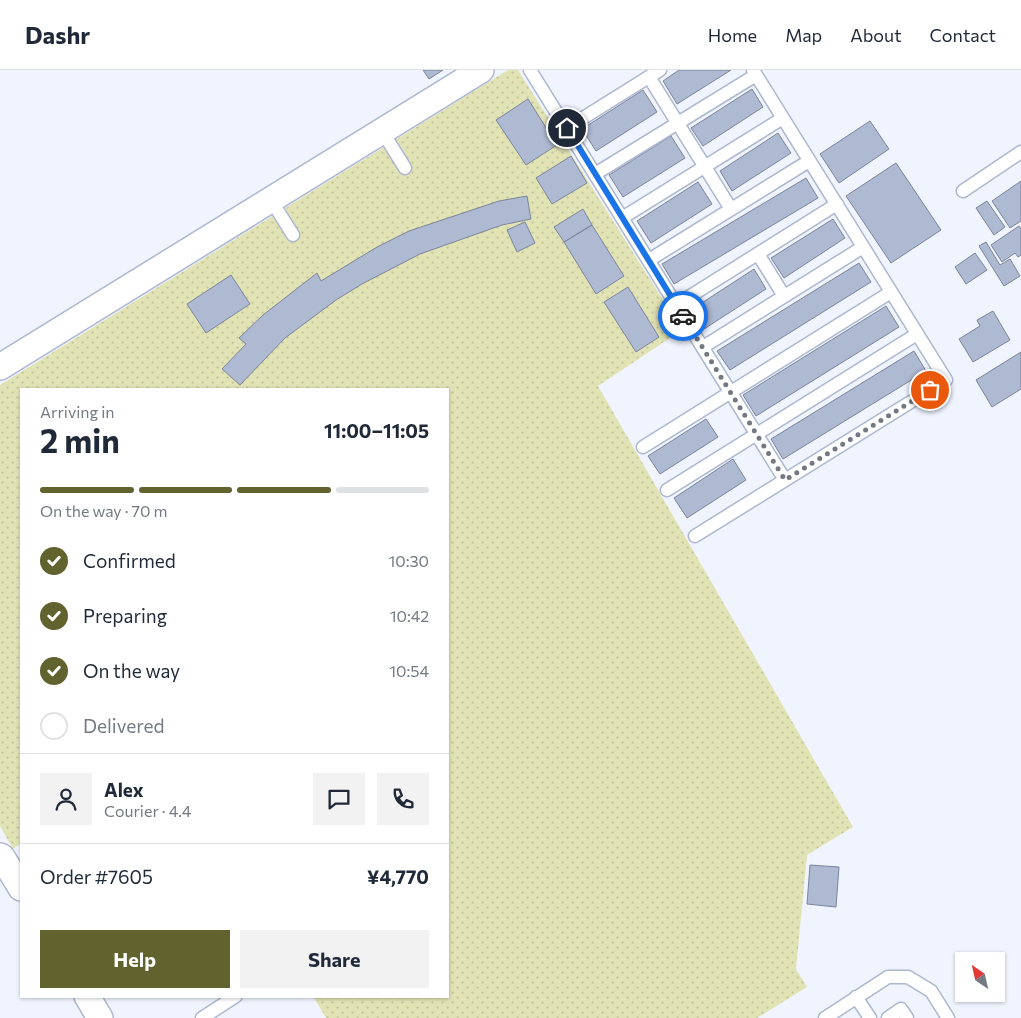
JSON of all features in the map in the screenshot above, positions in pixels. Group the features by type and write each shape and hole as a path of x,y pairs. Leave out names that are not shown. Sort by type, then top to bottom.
{"street":[{"path":"0,367 480,70"},
{"path":"0,856 20,886"},
{"path":"88,998 100,1018"}],"lane":[{"path":"530,70 785,480"},
{"path":"567,128 660,70"},
{"path":"595,174 754,72 946,380 695,536"},
{"path":"649,77 731,209"},
{"path":"622,218 783,118"},
{"path":"382,130 406,168"},
{"path":"963,191 1021,152"},
{"path":"649,260 809,161"},
{"path":"270,200 292,235"},
{"path":"676,304 837,204"},
{"path":"703,347 863,247"},
{"path":"758,254 784,296"},
{"path":"643,447 892,292"},
{"path":"667,490 917,334"},
{"path":"825,1018 888,977 908,977 931,991 945,1017"},
{"path":"202,1018 233,998"},
{"path":"856,998 870,1018"},
{"path":"888,1018 901,1009 907,1018"}],"green space":[{"path":"508,70 518,70 682,330 598,386 853,827 807,855 796,969 807,987 757,1018 326,1018 314,998 449,998 449,388 20,388 20,844 13,849 0,826 0,385"}],"building":[{"path":"423,70 443,70 429,79"},
{"path":"679,70 731,70 677,104 663,81"},
{"path":"752,89 763,107 703,146 691,128"},
{"path":"643,90 657,112 596,151 582,129"},
{"path":"528,99 557,145 526,165 496,120"},
{"path":"870,121 889,149 839,183 820,154"},
{"path":"778,133 791,153 732,191 720,171"},
{"path":"671,136 685,158 623,197 609,175"},
{"path":"571,156 587,183 552,204 536,178"},
{"path":"896,163 941,230 891,263 846,196"},
{"path":"806,178 818,198 674,284 662,264"},
{"path":"1021,181 1021,221 1010,228 992,201"},
{"path":"698,182 712,204 651,243 637,221"},
{"path":"527,196 531,219 502,225 420,254 362,284 336,300 285,338 240,385 222,369 246,344 239,338 263,315 317,273 321,281 377,247 409,231 499,201"},
{"path":"987,201 1005,227 994,235 976,208"},
{"path":"583,209 592,225 564,242 554,227"},
{"path":"833,219 845,238 784,278 771,258"},
{"path":"525,222 535,243 517,252 507,230"},
{"path":"592,225 624,276 596,294 564,242"},
{"path":"1019,226 1021,229 1021,255 1018,257 1015,253 1002,262 991,245"},
{"path":"986,242 1000,265 1010,259 1020,276 1004,286 979,246"},
{"path":"975,253 987,270 966,284 955,267"},
{"path":"859,263 871,282 730,370 717,351"},
{"path":"754,269 766,289 704,329 691,310"},
{"path":"231,275 250,304 206,333 187,304"},
{"path":"628,287 659,337 636,352 604,302"},
{"path":"886,306 899,327 756,416 743,395"},
{"path":"993,311 1010,340 973,362 959,339 980,326 977,320"},
{"path":"914,351 926,371 783,459 771,439"},
{"path":"1021,352 1021,389 992,407 976,380"},
{"path":"706,419 718,437 660,474 648,456"},
{"path":"733,459 746,480 687,518 674,498"},
{"path":"810,865 839,867 836,907 807,904"}],"way so far":[{"path":"683,316 785,480 930,390"}],"route":[{"path":"567,128 683,316"}]}
